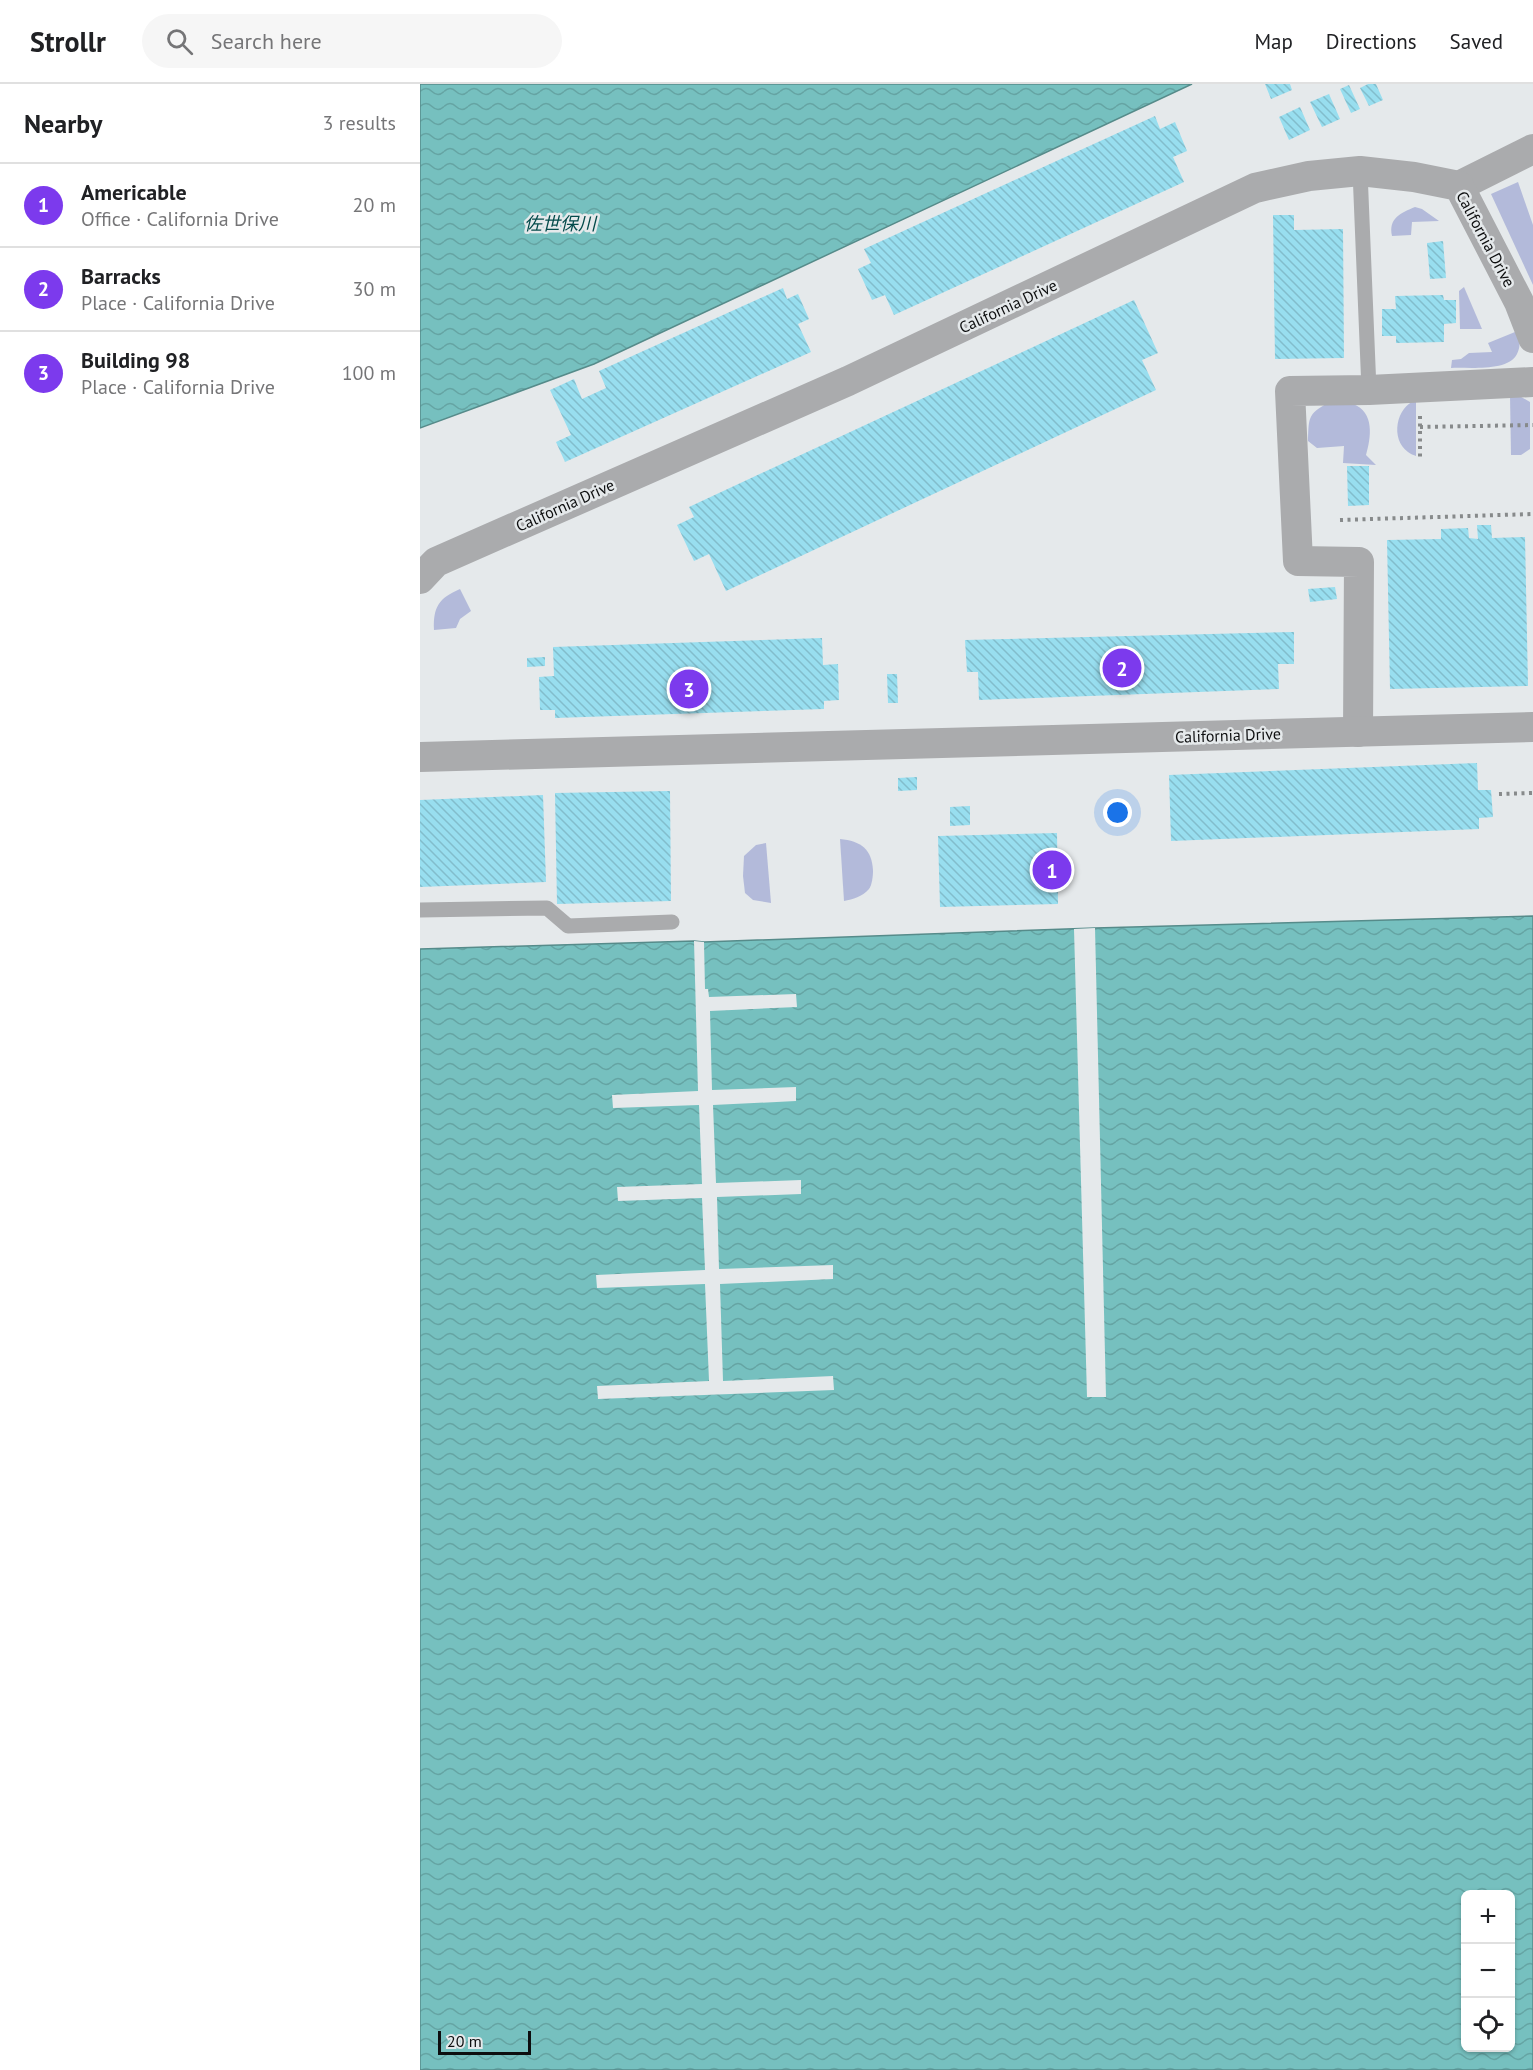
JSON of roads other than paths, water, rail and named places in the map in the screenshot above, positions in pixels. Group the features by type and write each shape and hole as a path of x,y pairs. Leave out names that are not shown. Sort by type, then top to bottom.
{"street":[{"path":"1459,186 1533,149"},
{"name":"California Drive","path":"420,579 436,562 848,381 1255,188 1309,176 1360,171 1414,177 1459,186 1519,302 1533,338"},
{"path":"1358,732 1359,562 1298,561 1290,391 1369,390 1533,382"},
{"name":"California Drive","path":"420,757 1533,727"}],"lane":[{"path":"1360,171 1369,390"},
{"path":"420,910 547,908 568,926 672,922"}],"water":[{"name":"佐世保川","path":"420,84 1192,84 594,364 420,428"},
{"path":"1533,916 1533,2070 420,2070 420,949"}],"place":[{"name":"Barracks","path":"1122,668"},
{"name":"Building 98","path":"689,689"},
{"name":"Americable","path":"1052,870"}]}
